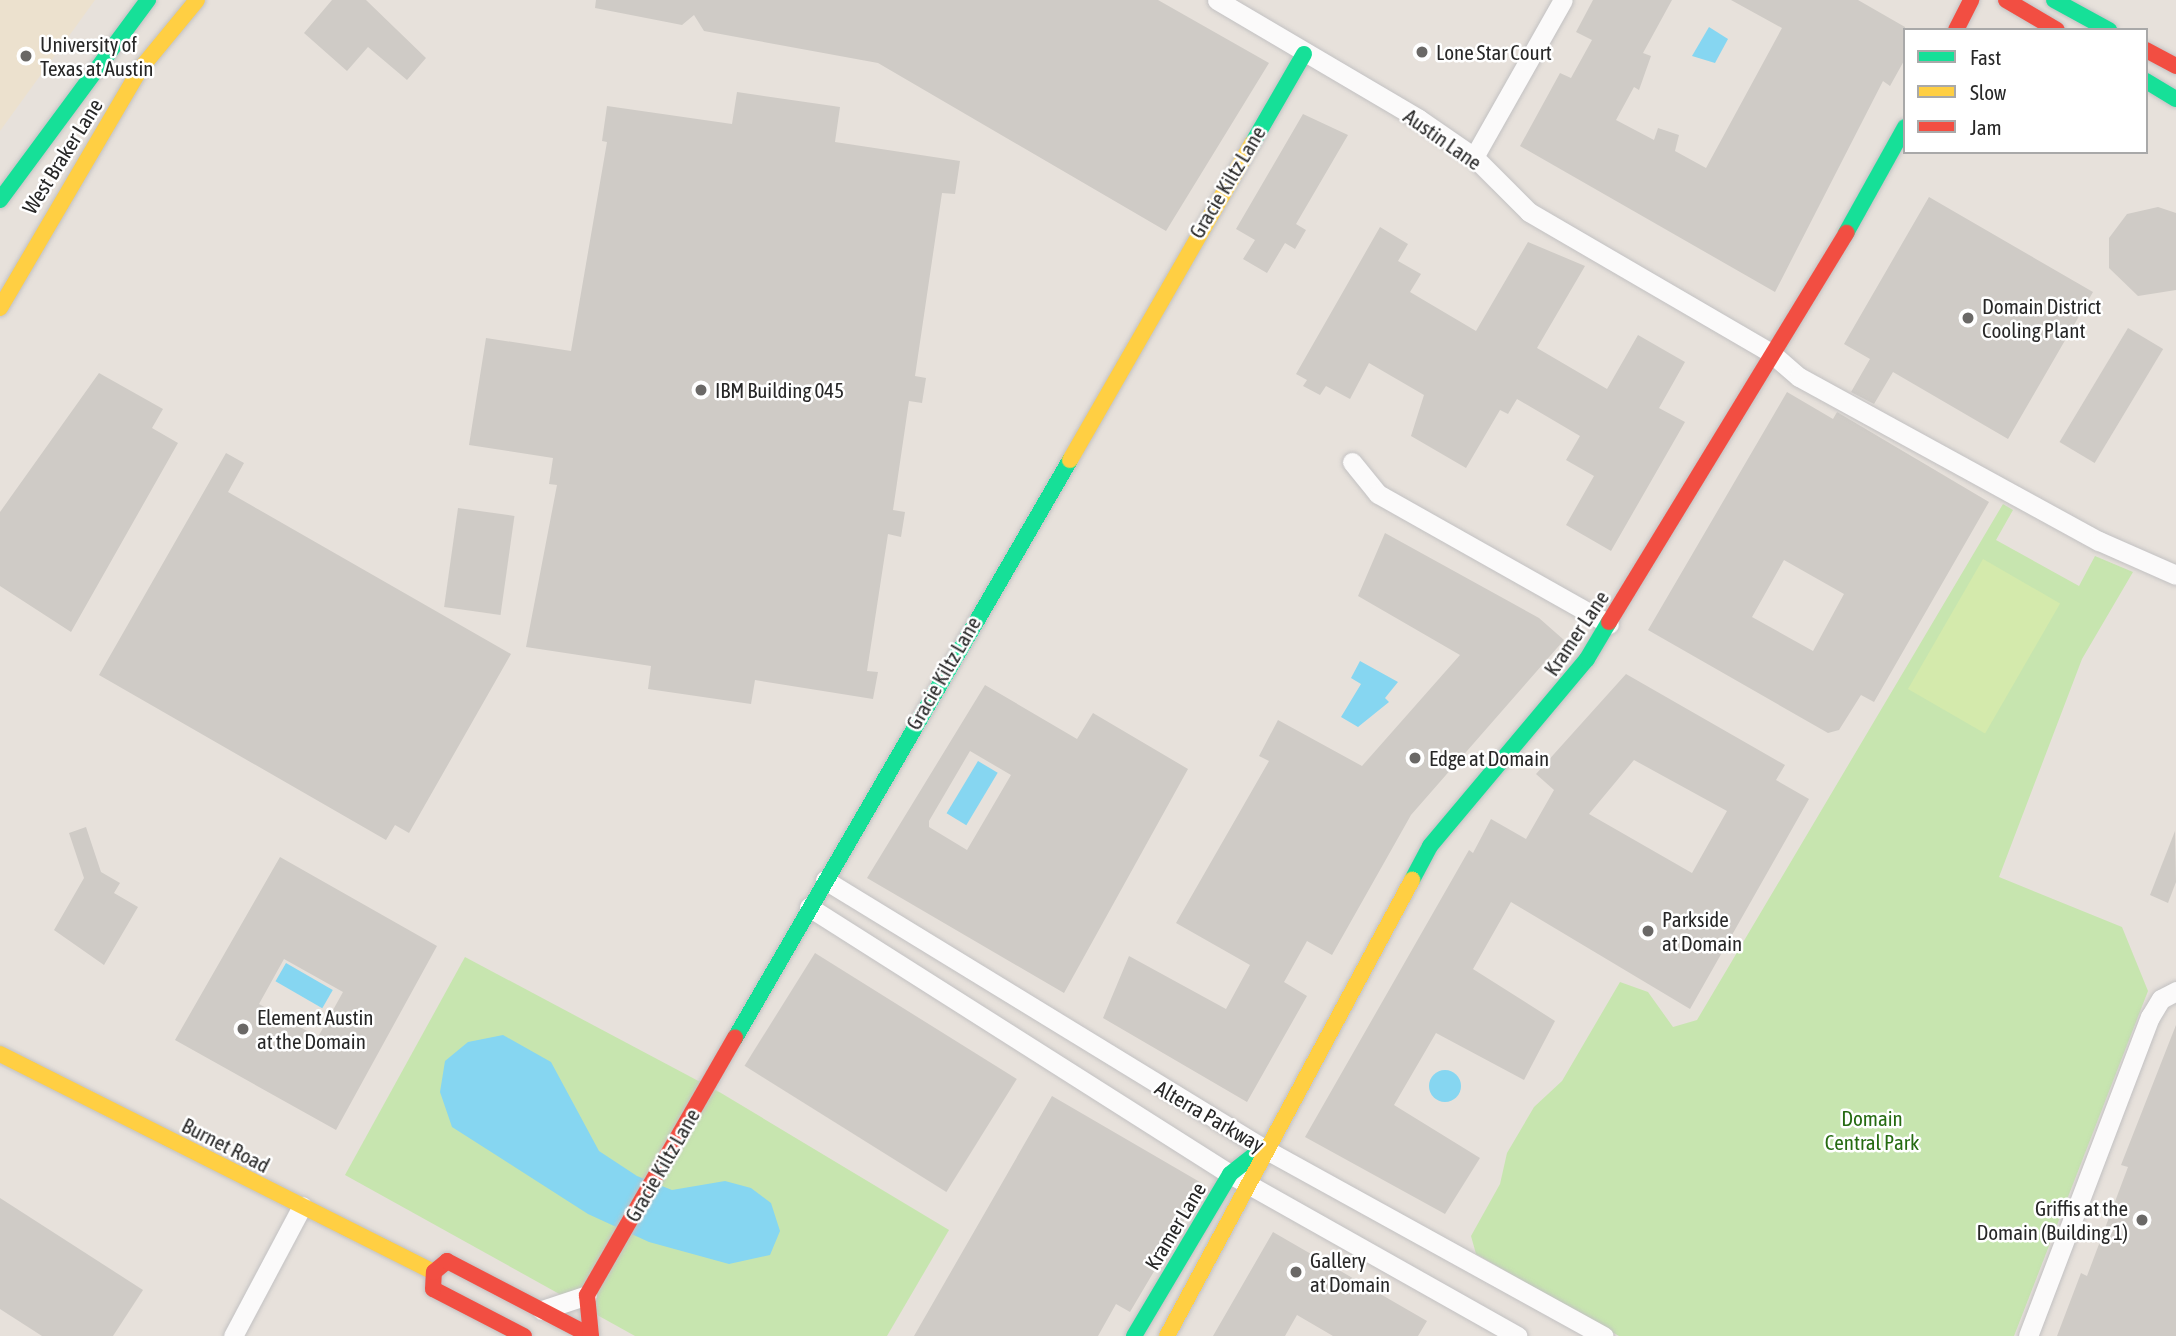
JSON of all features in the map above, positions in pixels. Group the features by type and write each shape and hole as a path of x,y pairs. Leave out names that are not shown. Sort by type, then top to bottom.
{"street":[{"name":"West Braker Lane","path":"0,200 148,0"},
{"name":"West Braker Lane","path":"0,308 141,68 197,0"},
{"name":"Austin Lane","path":"1217,0 1474,157 1529,212 1770,352 1800,377 2110,547 2176,575"},
{"path":"1474,157 1563,0"},
{"path":"1957,28 1971,0"},
{"path":"2006,0 2054,28"},
{"path":"2054,0 2105,28"},
{"path":"2148,51 2176,66"},
{"name":"Gracie Kiltz Lane","path":"587,1294 1304,54"},
{"path":"2148,82 2176,99"},
{"name":"Kramer Lane","path":"1167,1336 1251,1185 1263,1148 1430,846 1559,695 1609,624 1770,352 1812,293 1903,131"},
{"path":"1352,462 1378,494 1609,624"},
{"name":"Alterra Parkway","path":"825,880 1263,1148 1604,1336"},
{"name":"Alterra Parkway","path":"809,907 1230,1174 1518,1336"},
{"path":"2028,1336 2150,1017 2161,999 2176,990"},
{"name":"Burnet Road","path":"0,1054 434,1272"},
{"name":"Kramer Lane","path":"1134,1336 1230,1174 1263,1148"},
{"path":"233,1336 302,1206"},
{"path":"524,1336 433,1289 434,1272 447,1261 591,1336"},
{"path":"542,1310 587,1294 591,1336"}],"shaded area":[{"name":"University of Texas at Austin","path":"0,0 95,0 0,131"}],"green space":[{"name":"Domain Central Park","path":"2003,504 2013,510 1996,540 2079,586 2095,556 2133,572 2082,659 1999,877 2122,927 2148,991 2014,1336 1619,1336 1476,1254 1471,1236 1500,1184 1507,1153 1534,1107 1562,1081 1620,982 1648,992 1673,1027 1697,1020"},
{"path":"1983,559 2060,603 1985,733 1908,689"},
{"path":"465,957 721,1093 949,1230 887,1336 635,1336 345,1175"}],"water":[{"path":"1709,27 1728,39 1715,63 1692,56"},
{"path":"1360,661 1398,682 1385,698 1389,702 1358,727 1341,717 1361,684 1351,678"},
{"path":"978,761 998,773 966,825 947,813"},
{"path":"286,963 333,990 322,1008 276,981"},
{"path":"503,1035 551,1062 599,1151 637,1176 672,1190 725,1181 751,1188 771,1203 780,1231 770,1255 729,1264 649,1242 588,1214 452,1127 440,1092 445,1061 468,1042"},
{"path":"1445,1070 1457,1074 1461,1086 1457,1098 1445,1102 1433,1098 1429,1086 1433,1074"}],"building":[{"path":"332,0 366,0 426,58 407,80 368,47 347,71 304,33"},
{"path":"596,0 1158,0 1269,63 1166,231 878,63 704,31 694,15 682,25 595,8"},
{"path":"1593,0 1672,0 1643,53 1651,56 1639,90 1634,87 1616,120 1654,140 1658,128 1679,135 1675,151 1706,168 1782,28 1731,0 1858,0 1905,27 1903,63 1890,86 1883,81 1775,292 1520,146 1560,73 1571,78 1592,40 1576,32"},
{"name":"IBM Building 045","path":"737,92 840,107 835,142 960,161 955,194 942,193 915,376 926,378 922,403 909,401 893,510 905,512 901,537 888,534 867,671 878,672 873,699 755,680 751,704 648,689 651,666 526,647 557,485 549,484 553,458 469,445 486,338 571,351 607,142 602,141 607,106 732,124"},
{"path":"1303,114 1348,135 1296,224 1306,230 1295,249 1285,243 1267,273 1243,259 1255,240 1236,229"},
{"name":"Domain District Cooling Plant","path":"1929,197 2093,292 2008,439 1893,372 1874,404 1851,392 1870,359 1844,344"},
{"path":"2158,207 2176,213 2176,290 2138,296 2109,268 2109,238 2127,214"},
{"path":"1380,227 1408,244 1398,261 1421,274 1410,292 1476,331 1528,242 1585,266 1537,348 1607,389 1638,335 1685,362 1659,408 1685,422 1611,551 1566,525 1594,476 1566,460 1580,436 1517,399 1508,414 1500,410 1466,468 1411,436 1424,395 1369,363 1350,399 1326,386 1320,395 1303,386 1307,380 1296,374"},
{"path":"2128,328 2163,349 2095,463 2059,442"},
{"path":"99,373 163,409 152,428 178,443 71,632 0,586 0,512"},
{"path":"1787,392 1833,419 1837,412 1989,502 1874,702 1861,695 1839,730 1828,733 1648,630","holes":["1784,560 1844,594 1813,651 1752,617"]},
{"path":"226,453 244,463 228,492 511,654 409,833 395,825 386,840 99,675"},
{"path":"458,508 514,516 501,615 444,607"},
{"name":"Edge at Domain","path":"1385,533 1539,618 1564,640 1411,815 1332,955 1307,941 1284,982 1307,996 1247,1102 1103,1018 1129,956 1226,1009 1250,965 1176,923 1269,761 1259,756 1278,720 1362,766 1460,655 1358,596"},
{"name":"Parkside at Domain","path":"1626,674 1785,765 1776,780 1809,799 1690,1009 1511,902 1473,969 1555,1021 1524,1080 1436,1033 1394,1105 1480,1158 1445,1214 1305,1137 1469,850 1473,853 1491,819 1526,839 1554,790 1536,774","holes":["1634,760 1727,811 1692,873 1589,814"]},
{"path":"985,685 1077,739 1093,713 1188,769 1064,993 867,878","holes":["970,751 1011,775 967,850 929,827 929,821"]},
{"path":"86,827 101,872 120,883 114,893 138,907 104,965 54,930 84,878 69,833"},
{"path":"2175,831 2176,882 2168,903 2150,895"},
{"path":"280,857 437,946 336,1130 175,1040","holes":["284,959 343,992 318,1037 259,1004"]},
{"path":"815,953 1017,1079 946,1192 745,1066"},
{"name":"Griffis at the Domain (Building 1)","path":"2176,1025 2176,1336 2057,1336 2081,1273 2087,1276 2128,1167 2121,1165"},
{"path":"1052,1096 1205,1185 1130,1312 1116,1304 1098,1336 914,1336"},
{"path":"0,1198 143,1290 113,1336 42,1336 0,1309"},
{"name":"Gallery at Domain","path":"1273,1232 1427,1321 1418,1336 1333,1336 1297,1315 1285,1336 1213,1336"}],"traffic: fast":[{"path":"0,200 148,0"},
{"path":"2054,0 2105,28"},
{"path":"1252,144 1304,54"},
{"path":"2148,82 2176,99"},
{"path":"1846,233 1903,131"},
{"path":"735,1038 1070,460"},
{"path":"1412,880 1430,846 1587,659 1609,622"},
{"path":"1134,1336 1230,1174 1263,1148"}],"traffic: slow":[{"path":"0,308 141,68 197,0"},
{"path":"1070,460 1252,144"},
{"path":"1167,1336 1412,880"},
{"path":"0,1054 434,1272"}],"traffic: jam":[{"path":"1957,28 1971,0"},
{"path":"2006,0 2054,28"},
{"path":"2148,51 2176,66"},
{"path":"1609,622 1846,233"},
{"path":"591,1336 587,1295 735,1038"},
{"path":"524,1336 433,1289 434,1272 447,1261 591,1336"}],"place":[{"name":"Lone Star Court","path":"1422,52"},
{"name":"University of Texas at Austin","path":"26,56"},
{"name":"Domain District Cooling Plant","path":"1968,318"},
{"name":"IBM Building 045","path":"701,390"},
{"name":"Edge at Domain","path":"1415,758"},
{"name":"Parkside at Domain","path":"1648,931"},
{"name":"Element Austin at the Domain","path":"243,1029"},
{"name":"Griffis at the Domain (Building 1)","path":"2142,1220"},
{"name":"Gallery at Domain","path":"1296,1272"}]}
